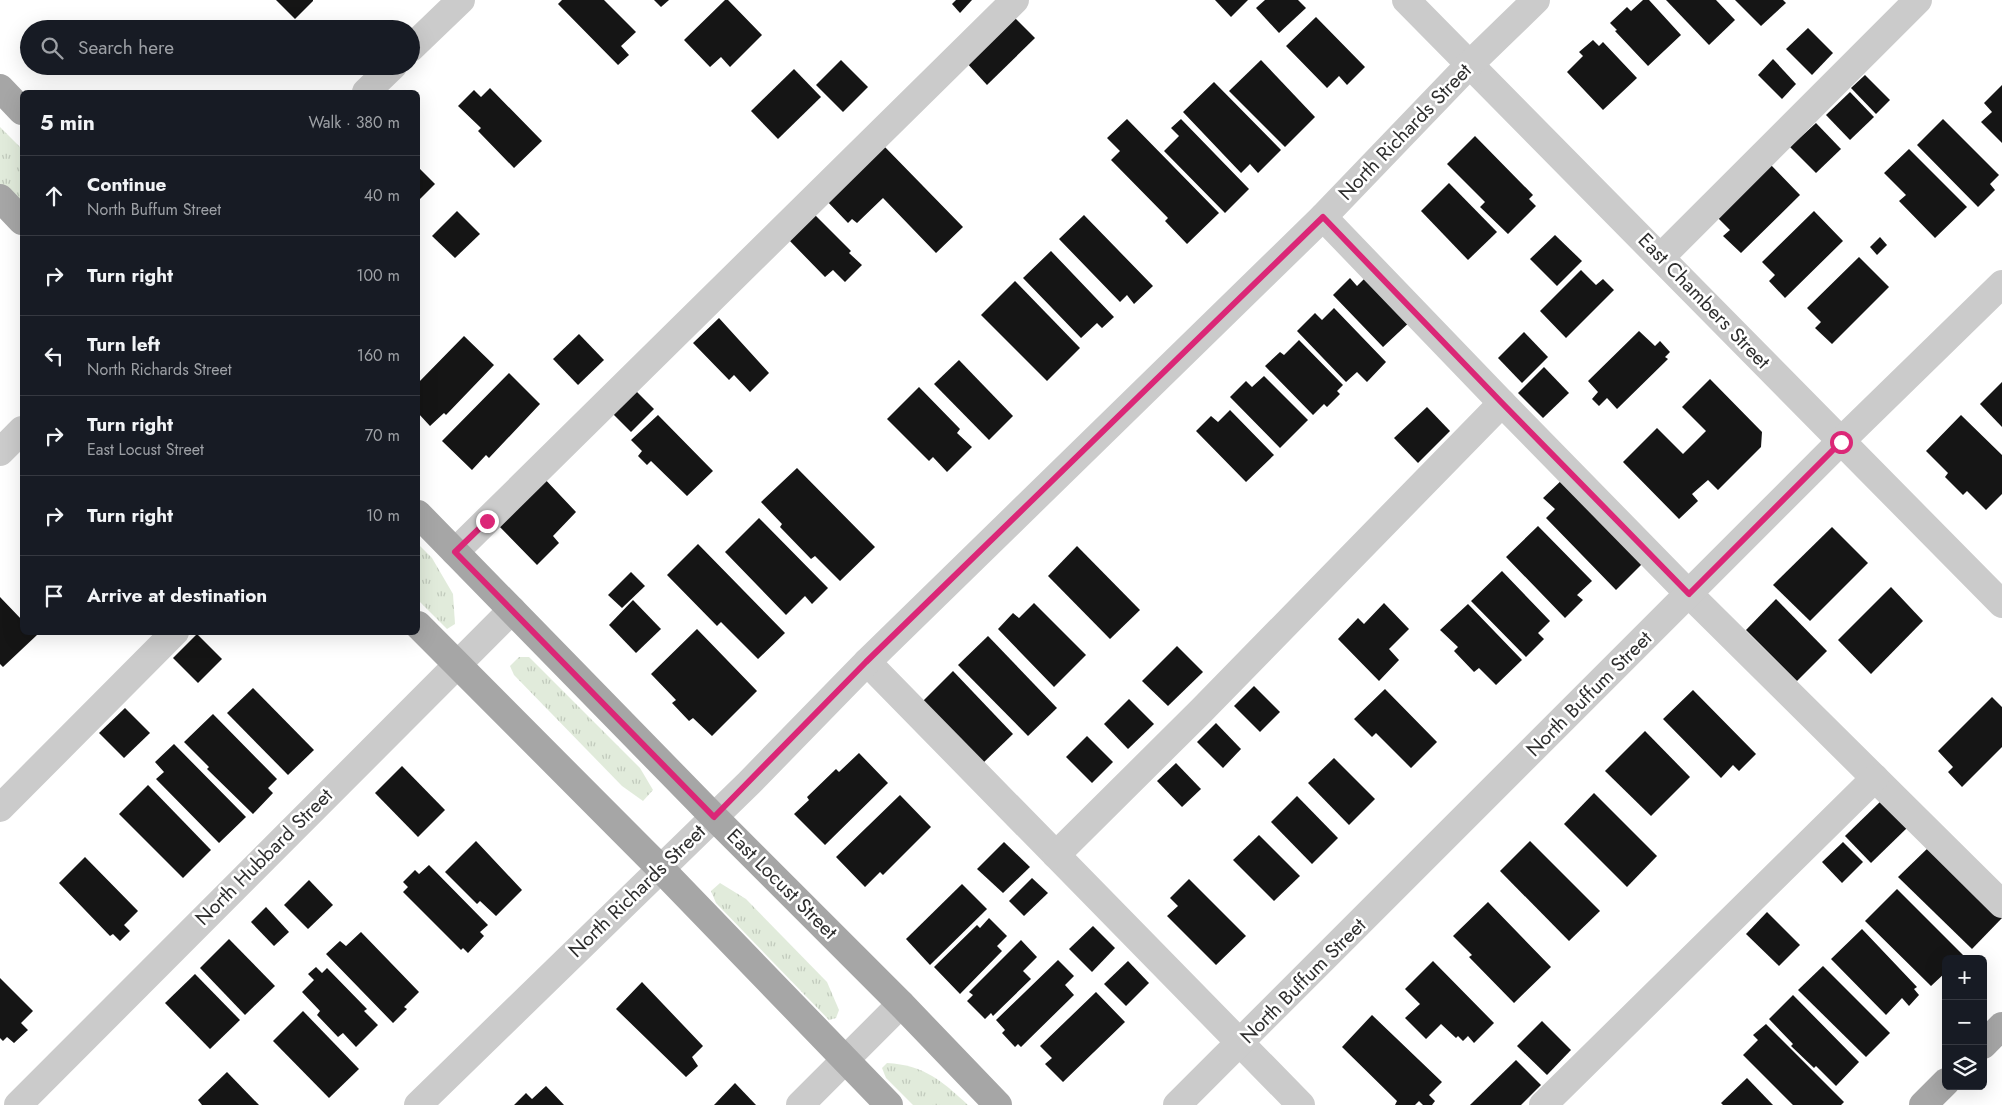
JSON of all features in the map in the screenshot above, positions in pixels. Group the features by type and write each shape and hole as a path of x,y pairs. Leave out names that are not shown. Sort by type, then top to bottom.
{"main road":[{"path":"0,88 20,109"},
{"path":"0,198 20,219"},
{"name":"East Locust Street","path":"420,516 714,817 901,1004 998,1105"},
{"path":"420,627 661,868 889,1105"},
{"path":"1987,1041 2002,1026"},
{"path":"1923,1105 1942,1086"}],"street":[{"path":"420,39 461,0"},
{"path":"455,552 1015,0"},
{"name":"East Chambers Street","path":"1406,0 2002,604"},
{"name":"North Richards Street","path":"418,1105 714,817 866,662 1323,217 1470,64 1536,0"},
{"path":"1661,257 1918,0"},
{"path":"368,90 384,75"},
{"path":"1323,217 1689,594 2002,904"},
{"name":"North Buffum Street","path":"1177,1105 1841,442 2002,284"},
{"path":"1056,855 1195,717 1502,403"},
{"path":"0,452 20,432"},
{"name":"North Hubbard Street","path":"18,1105 512,610"},
{"path":"0,808 172,635"},
{"path":"866,662 1301,1105"},
{"path":"1543,1105 1876,778"},
{"path":"800,1105 901,1004"}],"green space":[{"path":"0,127 20,147 20,205 0,184"},
{"path":"420,546 432,558 453,594 455,624 447,629 420,602"},
{"path":"519,657 529,657 640,768 653,790 643,801 622,786 514,675 510,666"},
{"path":"720,883 746,899 827,982 839,1010 836,1018 829,1020 716,903 711,891"},
{"path":"887,1063 912,1067 932,1076 968,1105 913,1105 886,1078 882,1068"}],"building":[{"path":"276,0 313,0 313,1 295,19"},
{"path":"562,0 604,0 636,32 621,46 629,55 618,65 558,4"},
{"path":"654,0 669,0 661,7"},
{"path":"725,0 728,0 762,35 730,67 721,57 710,67 684,40"},
{"path":"956,0 972,0 960,13 952,4"},
{"path":"1215,0 1248,0 1231,17"},
{"path":"1265,0 1298,0 1306,8 1279,33 1256,8"},
{"path":"1643,0 1649,0 1681,35 1648,66 1615,31 1617,30 1610,23 1627,7 1631,11"},
{"path":"1666,0 1716,0 1735,20 1709,45"},
{"path":"1735,0 1783,0 1786,3 1761,26"},
{"path":"1012,15 1035,38 987,85 965,61"},
{"path":"1316,17 1365,67 1347,85 1339,76 1327,88 1286,46"},
{"path":"1808,28 1833,53 1812,75 1786,49"},
{"path":"1593,40 1599,46 1603,42 1637,78 1603,110 1567,72 1583,56 1579,52"},
{"path":"1773,59 1796,84 1782,99 1758,75"},
{"path":"841,60 868,87 843,112 816,85"},
{"path":"1261,60 1315,117 1285,147 1229,91"},
{"path":"794,69 821,97 778,139 751,111"},
{"path":"1865,75 1890,100 1876,114 1851,88"},
{"path":"1214,82 1281,150 1258,173 1250,164 1241,173 1183,112"},
{"path":"2002,85 2002,143 1981,122 1992,112 1984,103"},
{"path":"490,88 542,141 514,168 478,131 481,128 458,106 474,90 481,97"},
{"path":"1850,92 1874,117 1850,140 1826,115"},
{"path":"1127,119 1219,213 1187,244 1165,221 1168,218 1111,160 1120,151 1107,138"},
{"path":"1181,119 1249,189 1225,213 1164,151 1179,136 1171,128"},
{"path":"1943,119 1999,175 1990,184 1995,190 1978,207 1917,145"},
{"path":"1816,123 1841,149 1816,173 1790,147"},
{"path":"1475,136 1533,195 1529,199 1536,206 1508,234 1480,207 1485,202 1447,164"},
{"path":"882,144 963,227 936,253 883,198 857,223 852,219 848,223 825,199"},
{"path":"1909,149 1967,207 1935,238 1899,201 1906,195 1884,173"},
{"path":"1770,164 1800,195 1741,253 1723,236 1730,230 1716,216"},
{"path":"420,169 435,184 420,199"},
{"path":"1449,183 1497,232 1468,260 1421,211"},
{"path":"457,211 480,234 455,258 432,236"},
{"path":"1814,211 1843,241 1785,298 1769,281 1775,275 1762,262"},
{"path":"814,214 851,251 849,253 862,265 845,282 833,270 825,277 788,239"},
{"path":"1084,215 1153,286 1134,304 1127,295 1120,302 1059,239"},
{"path":"1555,235 1582,261 1557,286 1530,259"},
{"path":"1880,237 1887,245 1877,255 1870,247"},
{"path":"1051,251 1114,317 1102,328 1097,323 1081,338 1023,278"},
{"path":"1859,257 1889,287 1832,344 1815,328 1821,322 1807,308"},
{"path":"1581,270 1596,285 1603,279 1614,290 1566,338 1540,311"},
{"path":"1370,273 1414,318 1383,347 1333,295 1350,278 1357,286"},
{"path":"1015,281 1080,348 1047,381 981,315"},
{"path":"1334,308 1386,362 1367,382 1357,372 1346,382 1297,331 1315,313 1322,320"},
{"path":"719,318 769,373 750,392 734,375 729,380 693,343"},
{"path":"1639,331 1655,346 1660,341 1670,352 1665,357 1668,359 1617,409 1607,398 1599,406 1592,399 1598,392 1588,381"},
{"path":"1524,332 1548,357 1522,383 1498,358"},
{"path":"579,334 604,360 578,385 553,359"},
{"path":"464,336 494,365 446,415 444,413 430,426 420,415 420,381"},
{"path":"1299,340 1343,385 1337,391 1340,394 1327,407 1324,404 1313,415 1265,366 1280,352 1284,355"},
{"path":"959,360 1013,416 989,440 934,384"},
{"path":"1544,367 1569,393 1543,418 1518,393"},
{"path":"509,373 540,404 489,458 486,455 472,470 442,441"},
{"path":"1264,376 1308,420 1280,448 1230,397 1246,381 1252,387"},
{"path":"1710,379 1762,432 1761,447 1718,490 1708,480 1692,494 1698,501 1679,519 1623,462 1657,428 1683,454 1706,431 1682,407"},
{"path":"2002,382 2002,427 1980,404"},
{"path":"630,385 654,409 631,432 607,408"},
{"path":"919,387 960,429 957,433 972,447 947,472 933,457 929,461 887,419"},
{"path":"1427,407 1450,431 1418,463 1394,438"},
{"path":"1230,410 1274,455 1246,482 1196,431 1211,416 1218,422"},
{"path":"658,415 713,471 687,496 651,461 647,465 638,456 642,451 631,440"},
{"path":"1961,415 2002,455 2002,494 1986,510 1967,491 1963,495 1945,477 1948,473 1926,451"},
{"path":"797,468 875,547 840,581 815,556 811,559 780,527 782,524 761,502"},
{"path":"541,475 576,512 553,536 559,543 537,565 494,521"},
{"path":"1565,477 1646,560 1616,590 1546,518 1555,509 1543,498"},
{"path":"759,518 828,588 812,604 805,596 786,615 725,552"},
{"path":"1538,526 1592,581 1577,595 1583,600 1565,618 1506,557"},
{"path":"1832,527 1868,563 1810,621 1773,585"},
{"path":"698,544 785,633 758,659 721,622 717,626 667,575"},
{"path":"1077,546 1140,610 1110,639 1048,576"},
{"path":"1502,571 1550,621 1538,633 1544,639 1526,657 1471,601"},
{"path":"631,572 645,586 622,608 608,595"},
{"path":"1891,587 1923,621 1871,674 1838,640"},
{"path":"0,597 20,618 20,635 37,635 3,667 0,664"},
{"path":"1776,599 1827,651 1797,681 1746,630"},
{"path":"633,600 661,629 636,653 609,625"},
{"path":"1034,603 1086,655 1054,687 998,629 1013,613 1019,618"},
{"path":"1384,603 1409,629 1389,649 1399,660 1379,681 1338,639 1358,618 1364,624"},
{"path":"1468,604 1522,660 1496,685 1479,668 1474,672 1454,651 1458,647 1440,630"},
{"path":"697,629 757,691 712,736 693,718 689,721 672,703 676,700 651,674"},
{"path":"198,635 222,659 198,683 173,658"},
{"path":"988,636 1057,708 1028,736 958,665"},
{"path":"1177,646 1203,672 1168,706 1142,681"},
{"path":"953,671 1013,734 983,763 923,701"},
{"path":"1254,686 1280,712 1260,732 1234,706"},
{"path":"253,688 314,750 288,775 227,713"},
{"path":"1385,689 1437,742 1411,768 1376,733 1372,737 1354,719"},
{"path":"1693,690 1756,754 1739,771 1733,765 1721,778 1663,719"},
{"path":"1992,697 2002,707 2002,747 1962,787 1948,772 1953,767 1938,751"},
{"path":"1129,699 1154,724 1128,749 1104,724"},
{"path":"125,708 150,733 124,758 99,733"},
{"path":"213,714 277,779 268,788 273,793 253,814 207,769 209,767 184,742"},
{"path":"1216,723 1241,749 1223,768 1197,742"},
{"path":"1645,731 1690,777 1651,816 1605,771"},
{"path":"1087,736 1113,762 1092,783 1066,757"},
{"path":"174,744 246,817 219,843 156,779 164,772 155,762"},
{"path":"859,753 888,783 825,845 794,814 809,800 807,797 836,769 839,772"},
{"path":"1334,758 1375,799 1349,825 1308,783"},
{"path":"1176,763 1201,789 1182,807 1157,781"},
{"path":"402,766 445,810 418,837 375,793"},
{"path":"148,785 211,850 183,878 119,814"},
{"path":"1594,793 1657,856 1627,887 1564,824"},
{"path":"900,795 931,827 883,875 880,872 865,887 836,857"},
{"path":"1297,796 1338,838 1312,864 1271,822"},
{"path":"1883,799 1909,826 1871,863 1845,836"},
{"path":"1259,835 1300,876 1274,901 1233,860"},
{"path":"476,841 522,890 496,916 480,901 477,904 445,872"},
{"path":"1530,841 1600,911 1569,941 1500,871"},
{"path":"1004,842 1030,867 1003,893 977,869"},
{"path":"1843,842 1863,862 1842,883 1822,862"},
{"path":"1929,847 2002,918 1972,949 1898,877"},
{"path":"85,857 138,911 124,925 130,931 120,941 113,934 110,936 59,883"},
{"path":"429,865 488,925 480,932 484,936 468,953 463,948 461,950 403,892 408,887 403,882 415,870 419,874"},
{"path":"1032,878 1048,893 1024,916 1009,901"},
{"path":"1189,879 1246,936 1216,965 1167,916 1178,906 1170,898"},
{"path":"309,880 333,905 308,929 284,905"},
{"path":"962,884 987,909 930,965 906,939"},
{"path":"1897,889 1963,955 1942,955 1942,976 1931,986 1865,921"},
{"path":"1488,902 1551,967 1514,1003 1469,957 1472,955 1453,936"},
{"path":"266,907 289,932 274,946 251,922"},
{"path":"1767,912 1800,945 1779,966 1746,934"},
{"path":"989,918 1007,936 997,946 1002,951 960,994 934,967 977,925 980,928"},
{"path":"1093,926 1115,948 1092,972 1069,949"},
{"path":"1862,929 1917,987 1914,989 1919,995 1909,1006 1902,998 1886,1015 1831,959"},
{"path":"361,932 419,992 404,1007 407,1009 393,1023 326,954 340,941 346,946"},
{"path":"229,939 275,986 245,1015 200,968"},
{"path":"1021,940 1037,957 1023,971 1031,979 993,1016 991,1013 985,1019 967,1001 973,995 969,992"},
{"path":"1058,960 1074,976 1065,985 1074,995 1021,1047 1018,1044 1015,1047 1002,1033 1005,1030 996,1020"},
{"path":"1128,961 1149,983 1126,1006 1104,984"},
{"path":"1433,961 1494,1023 1474,1043 1468,1036 1463,1041 1458,1036 1456,1038 1441,1024 1426,1039 1405,1018 1420,1004 1405,989"},
{"path":"1823,966 1890,1033 1866,1057 1798,990"},
{"path":"316,967 322,973 327,968 367,1009 364,1011 378,1025 356,1047 343,1033 338,1037 317,1015 320,1011 302,992 314,980 308,974"},
{"path":"195,974 240,1020 210,1049 165,1003"},
{"path":"0,978 33,1011 21,1023 28,1030 14,1043 7,1037 3,1041 0,1038"},
{"path":"642,982 703,1046 692,1057 698,1066 686,1077 616,1009"},
{"path":"1096,992 1125,1022 1063,1082 1045,1064 1052,1058 1040,1046"},
{"path":"1793,995 1859,1062 1836,1086 1816,1066 1814,1068 1791,1046 1793,1044 1769,1019"},
{"path":"303,1011 359,1069 329,1098 273,1041"},
{"path":"1372,1015 1442,1082 1429,1095 1435,1101 1432,1105 1423,1105 1419,1101 1415,1105 1395,1105 1397,1101 1342,1047"},
{"path":"1542,1021 1571,1050 1547,1075 1517,1046"},
{"path":"1766,1024 1844,1102 1841,1105 1793,1105 1743,1055 1758,1040 1753,1035"},
{"path":"1516,1060 1541,1085 1521,1105 1470,1105"},
{"path":"227,1072 259,1105 202,1105 198,1100"},
{"path":"1747,1078 1773,1105 1723,1105 1721,1103"},
{"path":"735,1083 756,1105 714,1105"},
{"path":"546,1086 564,1105 514,1105 526,1093 532,1099"}],"route":[{"path":"487,521 455,552 714,817 866,662 1323,217 1689,594 1841,442"}]}
